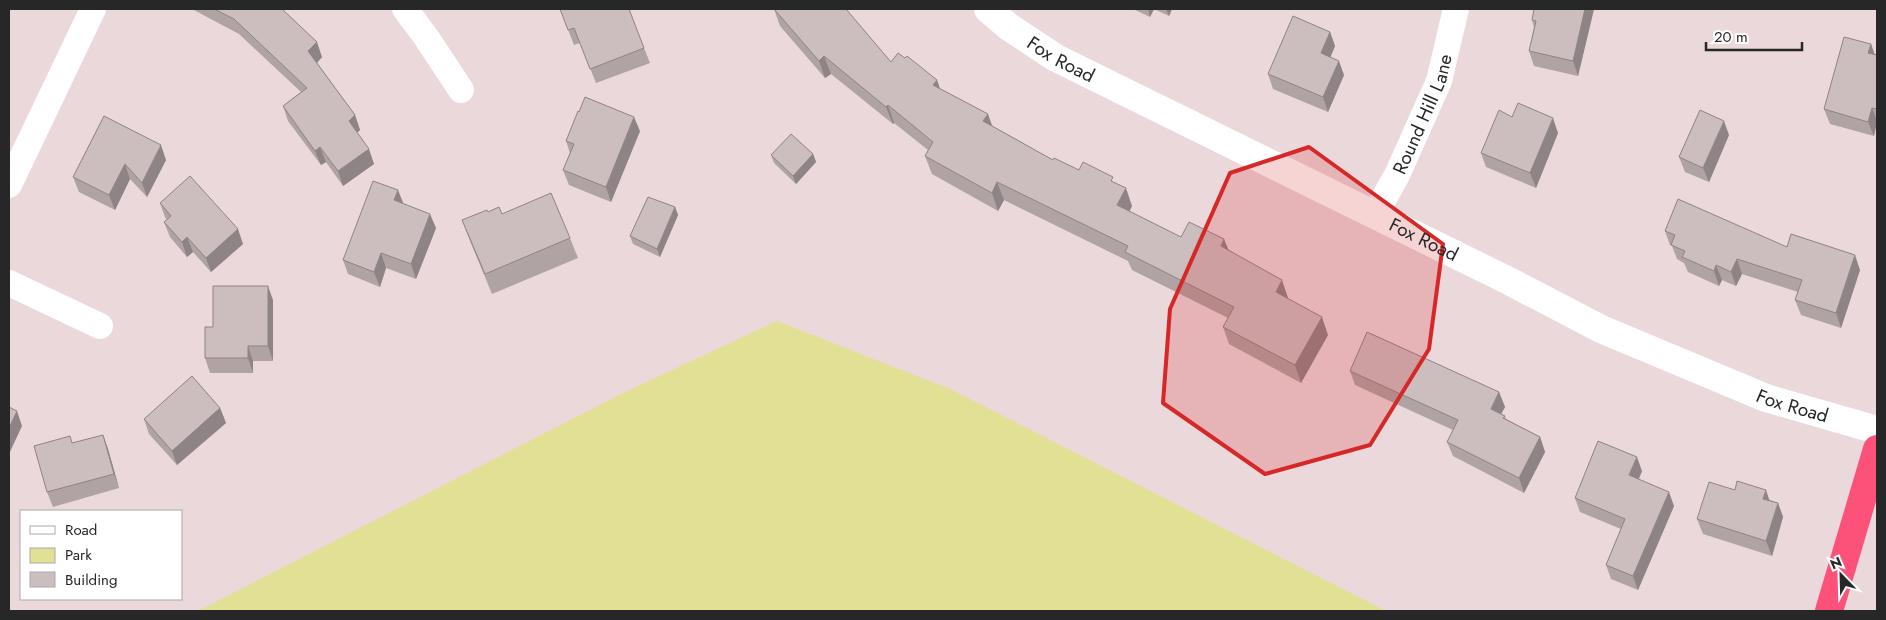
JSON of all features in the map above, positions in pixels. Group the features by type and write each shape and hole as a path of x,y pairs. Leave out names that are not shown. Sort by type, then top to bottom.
{"highway":[{"path":"1830,611 1877,449"}],"street":[{"path":"9,185 92,9"},
{"path":"405,9 462,90"},
{"name":"Fox Road","path":"988,9 1009,27 1056,58 1510,281 1601,329 1766,398 1877,430"},
{"name":"Round Hill Lane","path":"1375,214 1397,175 1439,81 1456,9"},
{"path":"9,283 100,326"}],"highlighted area":[{"path":"1309,147 1443,244 1429,349 1370,445 1265,474 1163,403 1170,309 1230,173"}],"green space":[{"path":"777,321 950,389 1386,611 198,611 623,393"}],"building":[{"path":"214,9 282,9 317,42 308,51 355,115 349,121 369,149 338,171 320,147 315,151 283,106 307,88 234,19"},
{"path":"560,9 629,9 644,48 590,69 574,28 568,30"},
{"path":"774,9 846,9 891,62 898,53 905,58 907,56 937,80 933,85 988,114 983,121 1053,160 1054,158 1079,170 1083,162 1113,177 1111,181 1126,188 1117,205 1181,237 1189,222 1224,239 1221,246 1282,280 1276,292 1322,317 1295,365 1223,327 1234,307 1125,252 1128,246 997,182 992,193 925,156 933,142 888,105 886,107 824,56 819,61"},
{"path":"1534,9 1585,9 1573,61 1529,51 1536,21 1532,20"},
{"path":"1293,16 1330,32 1321,53 1339,61 1323,97 1268,74"},
{"path":"1844,37 1871,44 1868,53 1877,55 1877,109 1872,108 1868,122 1824,109"},
{"path":"585,97 634,117 606,187 563,170 574,144 566,141"},
{"path":"1518,103 1553,118 1530,173 1481,153 1499,110 1512,117"},
{"path":"1700,110 1724,121 1703,168 1679,157"},
{"path":"104,116 161,145 142,183 125,164 109,195 73,177"},
{"path":"791,134 813,154 793,176 771,155"},
{"path":"190,176 238,229 206,258 187,237 182,242 164,222 171,216 160,203"},
{"path":"373,181 398,190 394,200 430,214 411,264 381,253 374,272 343,260"},
{"path":"551,193 570,238 485,274 462,220 499,207 502,214"},
{"path":"648,197 675,207 657,249 630,236"},
{"path":"1678,199 1787,247 1791,234 1855,255 1836,313 1795,300 1802,280 1737,259 1731,272 1716,265 1714,271 1682,257 1685,251 1671,245 1675,235 1665,231"},
{"path":"213,286 268,286 268,346 248,346 248,358 205,358 205,327 213,327"},
{"path":"1367,332 1499,392 1491,409 1505,416 1503,418 1540,437 1519,478 1447,442 1458,420 1350,371"},
{"path":"192,376 220,408 172,451 144,419"},
{"path":"9,407 17,411 9,428"},
{"path":"103,435 114,474 47,492 34,446 70,436 72,443"},
{"path":"1598,441 1637,457 1629,475 1669,492 1633,576 1606,565 1625,519 1575,498"},
{"path":"1737,481 1766,490 1763,499 1778,503 1766,541 1697,519 1709,482 1735,490"}]}
